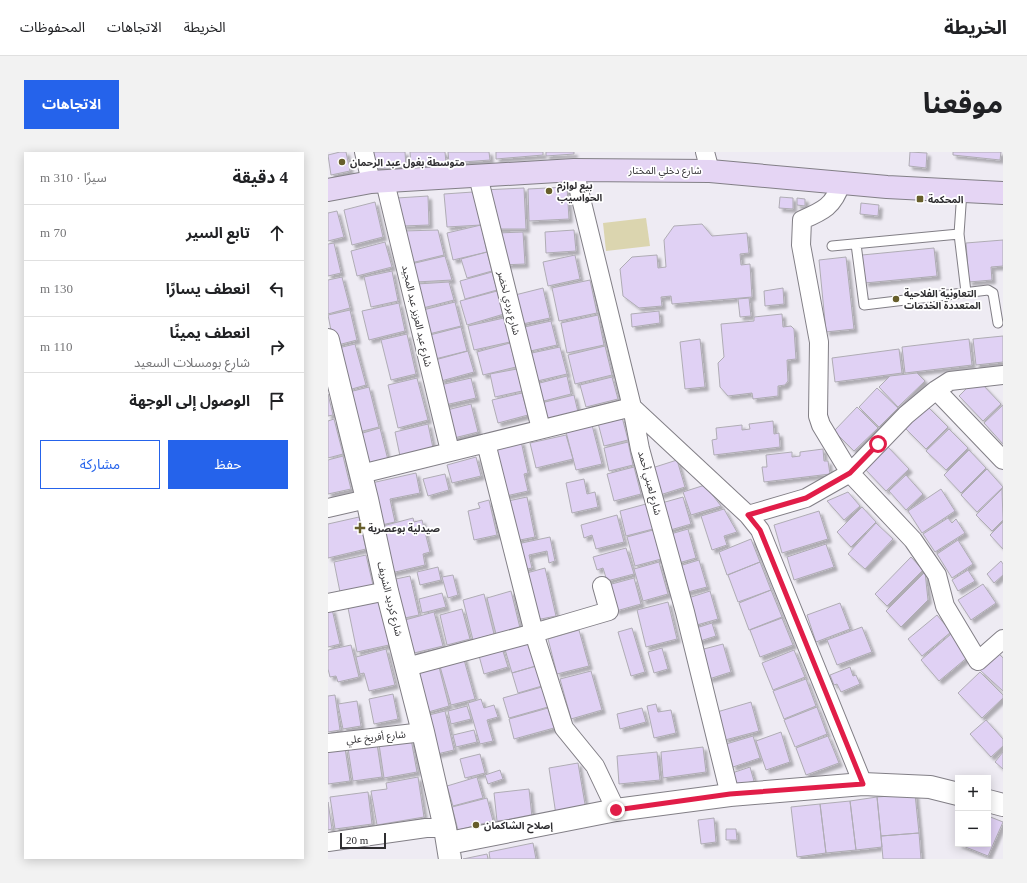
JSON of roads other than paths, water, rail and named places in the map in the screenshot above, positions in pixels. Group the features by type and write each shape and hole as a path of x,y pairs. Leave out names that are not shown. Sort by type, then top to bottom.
{"main road":[{"name":"شارع دخلي المختار","path":"328,190 378,182 708,161 841,183 1003,193"}],"street":[{"name":"شارع عبد العزيز عبد المجيد","path":"364,152 378,182 450,451"},
{"name":"شارع لعبني أحمد","path":"574,170 632,407 640,449 685,612 730,794"},
{"name":"شارع بردي لخضر","path":"478,176 541,429"},
{"path":"841,183 837,197 821,212 802,220 801,245 819,342 818,416 823,430 850,473 913,540 937,575 945,606 978,661 1003,639"},
{"name":"شارع كرديد الشريف","path":"328,340 367,499 387,591 423,732 448,843"},
{"path":"748,515 806,498 850,473 906,415 936,390 950,381 1003,375"},
{"path":"936,390 1003,460"},
{"path":"361,474 632,407 748,515 760,530 863,784"},
{"path":"486,443 534,633 564,728 595,766 616,810"},
{"path":"328,508 367,499"},
{"path":"407,667 609,611 602,586"},
{"path":"328,603 387,591"},
{"name":"شارع أفريخ علي","path":"328,743 423,732"},
{"path":"328,842 426,828 448,843 616,810 730,794 863,784 930,787 955,793"},
{"path":"991,802 1003,805"}],"lane":[{"path":"962,191 959,234 966,292"},
{"path":"832,246 959,234"},
{"path":"856,244 864,305 988,290 993,293 998,323"}],"place":[{"name":"متوسطة بغول عبد الرحمان","path":"342,162"},
{"name":"بيع لوازم الحواسيب","path":"549,191"},
{"name":"المحكمة","path":"920,199"},
{"name":"التعاونية الفلاحية المتعددة الخدمات","path":"896,299"},
{"name":"صيدلية بوعصرية","path":"360,528"},
{"name":"إصلاح الشاكمان","path":"476,825"}]}
